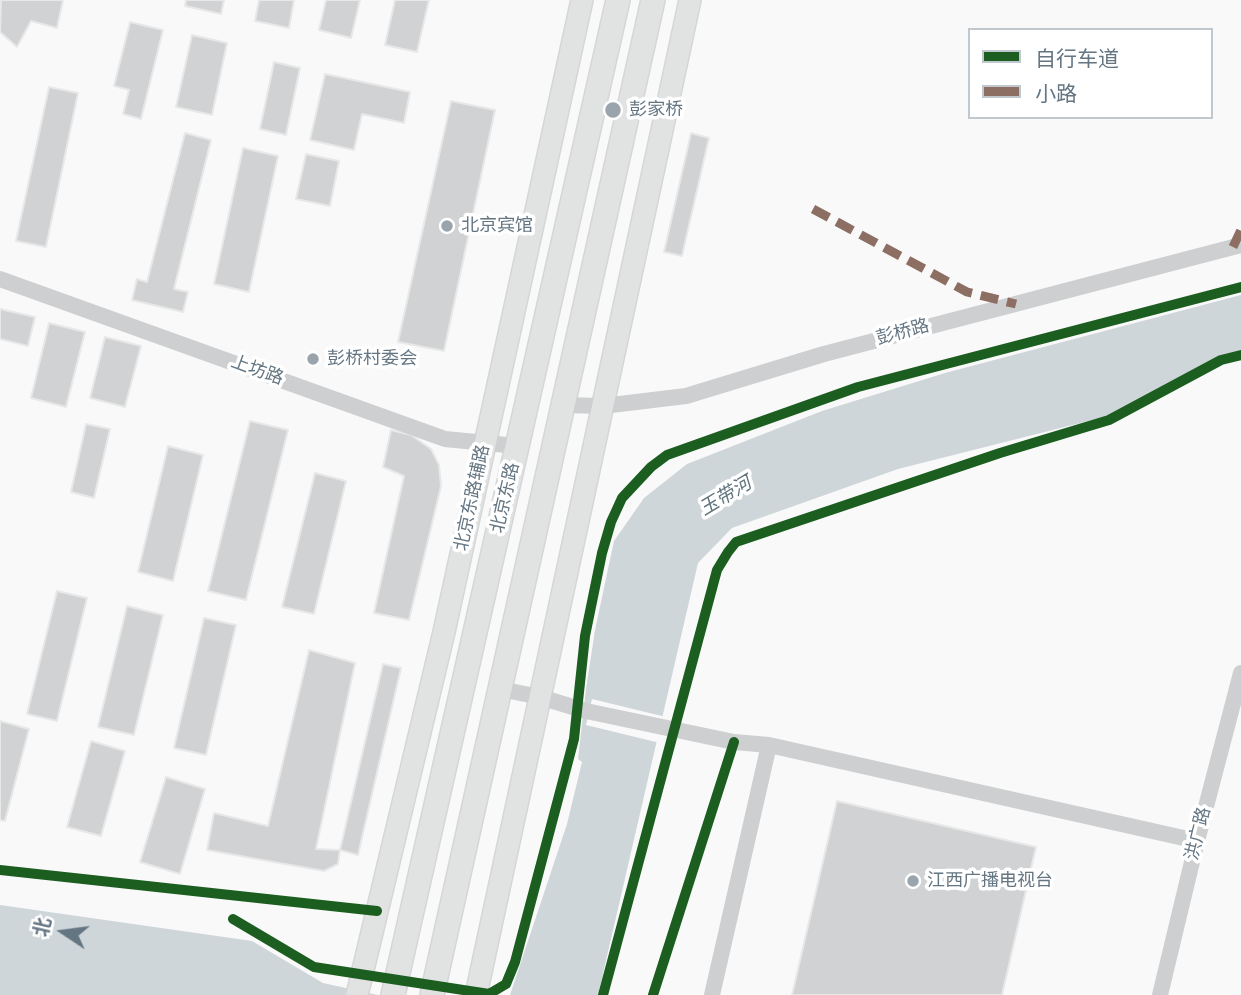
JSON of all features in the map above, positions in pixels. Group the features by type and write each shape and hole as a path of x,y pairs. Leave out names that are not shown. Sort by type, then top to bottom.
{"main road":[{"name":"北京东路辅路","path":"356,995 437,659 582,0"},
{"name":"北京东路","path":"393,995 618,0"},
{"name":"北京东路","path":"432,995 653,0"},
{"path":"476,995 690,0"}],"street":[{"name":"彭桥路","path":"564,405 603,406 686,397 824,354 1241,245"},
{"name":"上坊路","path":"0,279 446,439 517,446"},
{"name":"洪广路","path":"1160,995 1241,673"},
{"path":"500,689 699,735 769,745 1197,841"},
{"path":"712,995 769,745"}],"water":[{"name":"玉带河","path":"1241,295 1241,351 1217,357 1112,415 898,469 732,528 698,563 598,995 510,995 567,824 582,762 578,759 586,689 595,630 614,541 644,498 687,464 822,411 945,373"},
{"path":"0,905 252,941 323,983 378,995 0,995"}],"pier":[{"path":"592,699 666,717 660,743 586,725"}],"building":[{"path":"1,0 63,0 57,28 31,21 17,47 0,32"},
{"path":"186,0 224,0 221,14 185,6"},
{"path":"259,0 294,0 289,28 255,21"},
{"path":"326,0 360,0 351,38 319,30"},
{"path":"395,0 429,0 417,52 385,45"},
{"path":"130,22 163,30 141,119 123,114 129,90 114,86"},
{"path":"192,35 227,43 212,115 176,107"},
{"path":"274,62 300,68 286,135 260,129"},
{"path":"325,74 410,92 404,123 362,114 354,150 310,140"},
{"path":"49,87 78,93 46,247 16,241"},
{"name":"北京宾馆","path":"451,101 495,110 444,351 398,342"},
{"path":"185,133 211,140 174,289 188,292 183,312 132,300 137,279 147,282"},
{"path":"691,133 709,138 682,256 664,252"},
{"path":"243,148 278,156 249,292 214,284"},
{"path":"306,154 339,161 330,206 296,199"},
{"path":"0,309 35,317 28,346 0,339"},
{"path":"49,323 85,332 66,407 31,398"},
{"path":"105,337 141,346 125,407 90,398"},
{"path":"250,421 288,430 246,600 208,591"},
{"path":"86,424 110,429 94,498 71,492"},
{"path":"391,430 411,435 431,449 439,465 441,486 409,620 374,613 404,476 383,467"},
{"path":"168,446 203,455 173,581 138,572"},
{"path":"315,473 346,481 314,614 282,607"},
{"path":"57,591 87,598 57,721 27,714"},
{"path":"127,606 163,615 134,735 98,727"},
{"path":"204,618 236,625 206,755 174,748"},
{"path":"309,650 355,663 316,849 340,850 338,864 324,871 207,850 214,813 268,826"},
{"path":"383,664 401,668 358,855 340,850"},
{"path":"0,721 29,729 5,821 0,820"},
{"path":"91,741 125,751 101,836 67,827"},
{"path":"166,777 205,789 180,874 140,862"},
{"path":"837,801 1036,847 1002,995 792,995"}],"marked path":[{"path":"813,209 967,292 1016,304"},
{"path":"1233,247 1241,230"}],"cycle path":[{"path":"233,919 314,967 489,994 506,984 515,962 574,739 585,636 602,553 611,522 622,498 651,467 667,455 858,387 1241,287"},
{"path":"603,995 717,570 736,542 1000,453 1109,420 1221,360 1241,355"},
{"path":"653,995 734,742"},
{"path":"0,870 377,911"}],"place":[{"name":"彭家桥","path":"613,110"},
{"name":"北京宾馆","path":"447,226"},
{"name":"彭桥村委会","path":"313,359"},
{"name":"江西广播电视台","path":"913,881"}]}
